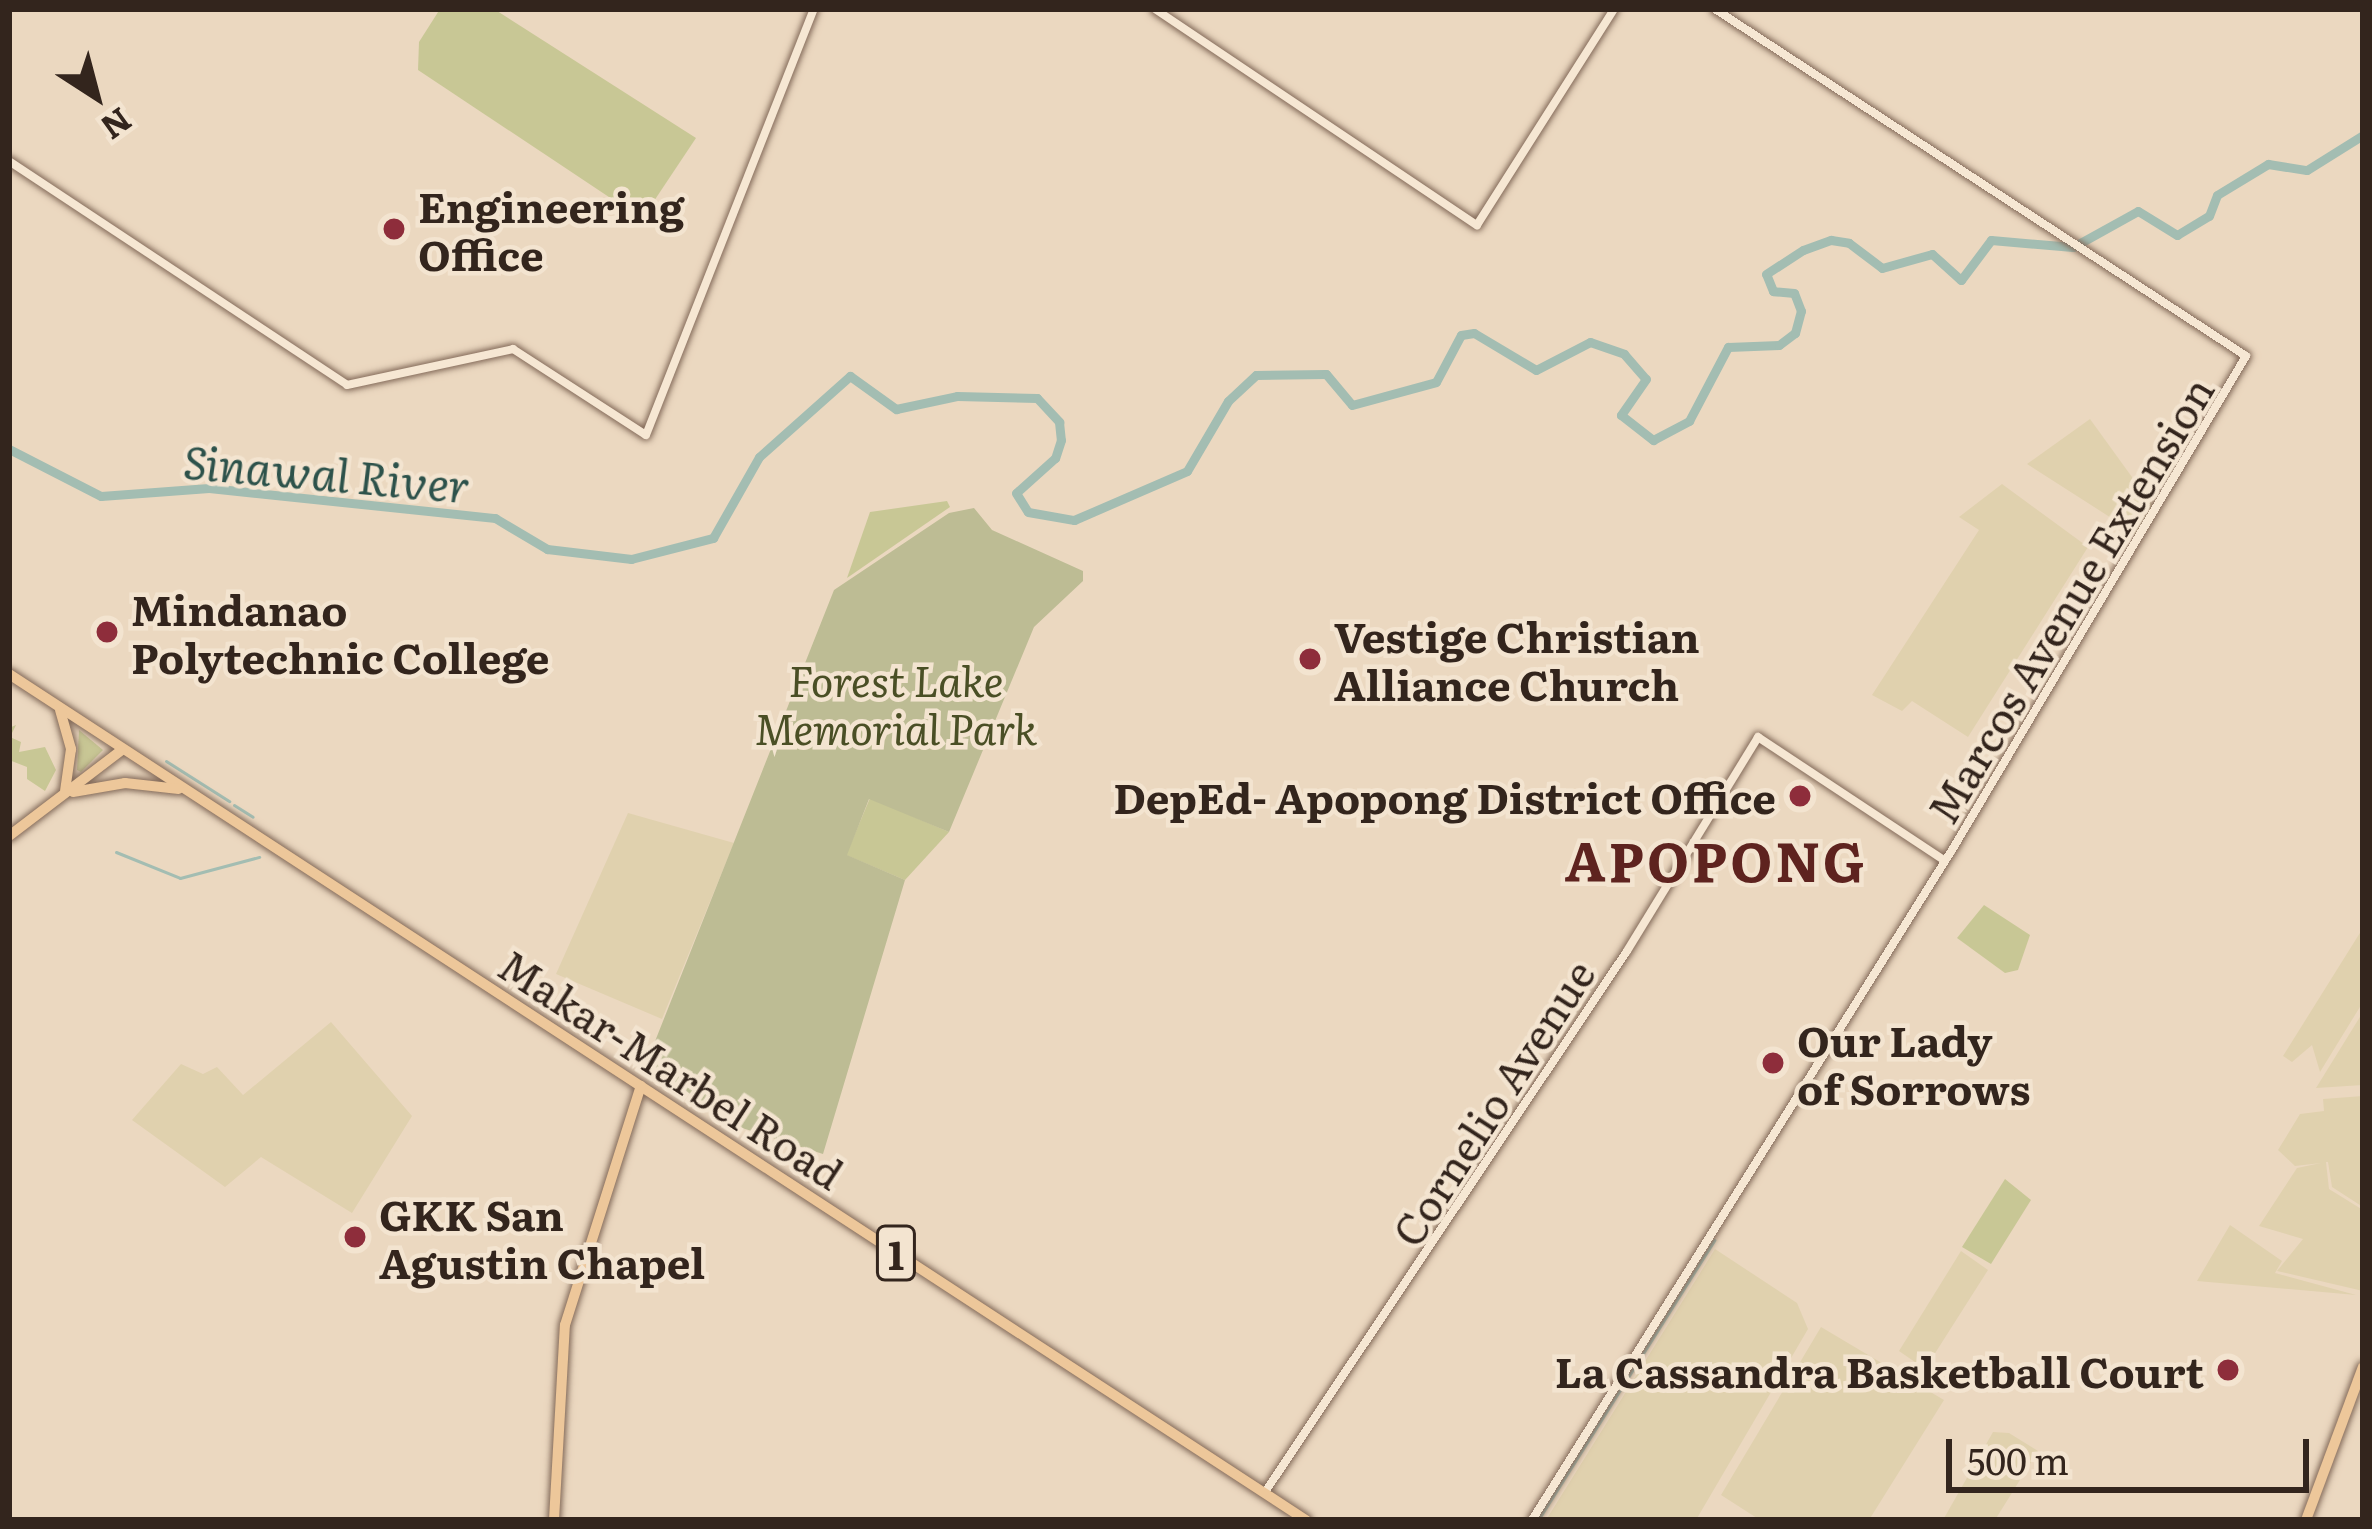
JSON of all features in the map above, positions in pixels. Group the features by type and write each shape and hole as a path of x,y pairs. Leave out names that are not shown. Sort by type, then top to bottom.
{"main road":[{"name":"Makar-Marbel Road","path":"9,674 1306,1520"},
{"path":"57,706 71,749 64,794"},
{"path":"9,836 123,749"},
{"path":"64,794 125,783 187,790"},
{"path":"554,1520 565,1325 640,1086"},
{"path":"2306,1520 2363,1367"}],"street":[{"path":"9,161 347,385 513,349 646,435 814,9"},
{"path":"1155,9 1477,225 1613,9"},
{"name":"Marcos Avenue Extension","path":"1714,9 2246,356 1945,861"},
{"name":"Cornelio Avenue","path":"1265,1492 1553,1065 1758,737 1945,861"},
{"path":"1532,1520 1945,861"}],"shaded area":[{"path":"440,9 494,9 696,138 642,219 418,70 419,42"},
{"path":"2090,419 2137,484 2116,521 2027,464"},
{"path":"2002,484 2088,547 1968,737 1912,701 1902,711 1872,695 1979,530 1959,517"},
{"path":"2139,487 2154,507 2137,537 2119,523"},
{"path":"947,501 950,507 847,578 870,512"},
{"path":"16,725 10,737 21,742 19,752 45,747 56,770 45,791 27,779 27,767 9,760 9,728"},
{"path":"79,730 103,750 81,772 77,770"},
{"path":"870,798 949,832 905,880 846,855"},
{"path":"628,813 734,843 662,1019 556,974"},
{"path":"1984,905 2030,935 2018,970 2005,973 1957,938"},
{"path":"2363,928 2363,1002 2320,1072 2312,1045 2292,1062 2283,1056"},
{"path":"2363,1012 2363,1085 2316,1088"},
{"path":"331,1022 412,1116 352,1213 261,1157 225,1187 132,1120 181,1064 203,1074 217,1067 243,1095"},
{"path":"2363,1096 2363,1207 2332,1187 2326,1162 2329,1189 2363,1210 2363,1291 2277,1271 2303,1239 2259,1226 2297,1168 2321,1163 2295,1166 2278,1150 2300,1114 2324,1111 2323,1099"},
{"path":"2005,1179 2031,1200 1991,1264 1962,1247"},
{"path":"2230,1225 2282,1261 2275,1273 2356,1295 2197,1281"},
{"path":"1715,1249 1797,1303 1808,1329 1696,1520 1546,1520"},
{"path":"1961,1251 1988,1270 1925,1369 1899,1351"},
{"path":"1821,1327 1944,1400 1869,1520 1760,1520 1721,1495"},
{"path":"1993,1432 2009,1433 2038,1451 1995,1520 1943,1520"}],"green space":[{"name":"Forest Lake Memorial Park","path":"974,508 992,530 1083,571 1083,581 1034,627 949,832 869,799 847,855 905,880 823,1154 739,1127 646,1064 834,590 949,513"}],"waterway":[{"name":"Sinawal River","path":"9,449 101,496 209,488 495,518 547,549 631,559 713,538 759,457 850,376 896,409 957,396 1037,398 1059,422 1061,440 1055,458 1016,493 1028,512 1074,520 1187,471 1228,401 1256,375 1326,374 1352,405 1436,382 1461,335 1474,333 1536,370 1590,342 1624,354 1646,379 1621,415 1653,440 1689,421 1728,347 1779,345 1795,333 1801,311 1794,293 1773,291 1766,274 1803,250 1831,240 1849,243 1882,268 1932,254 1961,280 1991,240 2073,247 2138,211 2177,235 2209,216 2217,195 2268,164 2307,170 2363,135"},
{"path":"166,761 229,801"},
{"path":"234,805 253,817"},
{"path":"116,852 180,878 259,857"},
{"path":"1538,1520 1714,1240"}],"place":[{"name":"Engineering Office","path":"394,229"},
{"name":"Mindanao Polytechnic College","path":"107,632"},
{"name":"Vestige Christian Alliance Church","path":"1310,659"},
{"name":"DepEd- Apopong District Office","path":"1800,796"},
{"name":"Our Lady of Sorrows","path":"1773,1063"},
{"name":"GKK San Agustin Chapel","path":"355,1237"},
{"name":"La Cassandra Basketball Court","path":"2228,1370"}],"district":[{"name":"APOPONG","path":"1716,859"}]}
